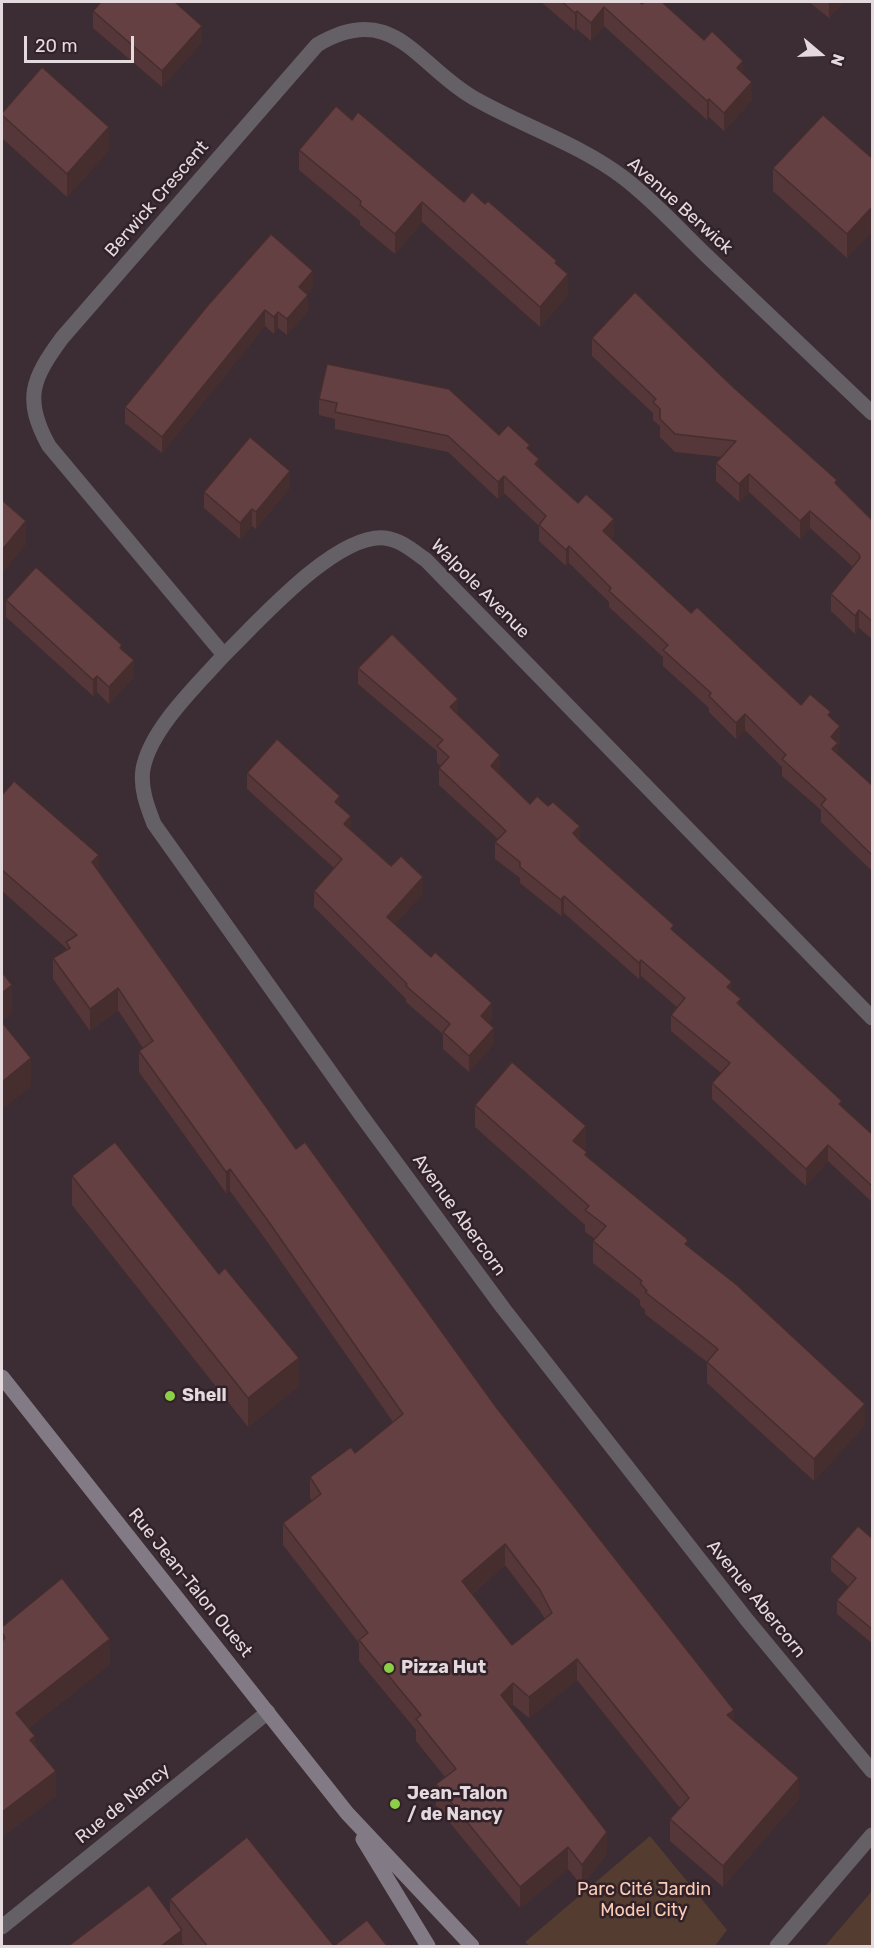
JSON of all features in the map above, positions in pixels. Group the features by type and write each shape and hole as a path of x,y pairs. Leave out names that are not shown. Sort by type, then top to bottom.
{"main road":[{"name":"Rue Jean-Talon Ouest","path":"2,1377 348,1813 472,1947"},
{"name":"Rue Jean-Talon Ouest","path":"348,1813 428,1947"}],"street":[{"name":"Avenue Berwick","path":"377,24 396,31 413,43 450,82 473,97 576,147 625,179 873,413"},
{"name":"Berwick Crescent","path":"224,655 49,446 34,412 33,391 37,374 62,338 317,45 345,27 377,24"},
{"name":"Walpole Avenue","path":"224,655 286,595 335,554 362,541 385,538 406,545 426,560 873,1018"},
{"name":"Avenue Abercorn","path":"224,655 175,712 143,768 142,787 154,824 503,1308 754,1629 873,1771"},
{"name":"Rue de Nancy","path":"2,1927 268,1712"},
{"path":"777,1947 873,1835"}],"green space":[{"name":"Parc Cité Jardin Model City","path":"650,1836 727,1930 715,1946 529,1946 525,1942"},
{"path":"872,1891 872,1946 825,1946"}],"building":[{"path":"101,2 175,2 202,26 162,71 93,11"},
{"path":"562,2 639,2 642,4 662,2 704,40 712,31 743,61 737,68 752,82 724,113 709,99 707,101 604,7 591,23"},
{"path":"42,67 109,127 67,174 2,115"},
{"path":"336,106 352,120 358,112 464,202 472,192 485,204 488,201 557,261 555,263 568,274 540,307 422,202 395,234 360,205 361,201 299,150"},
{"path":"823,115 873,159 873,206 847,234 773,168"},
{"path":"271,234 313,271 299,287 308,295 287,319 278,312 274,317 265,310 162,437 125,407 209,304"},
{"path":"635,292 732,386 837,480 835,483 873,521 873,622 859,610 855,616 831,594 860,558 859,554 810,511 800,521 749,474 739,484 716,463 736,441 675,434 660,419 660,409 653,402 656,399 592,338"},
{"path":"327,364 449,389 499,435 508,425 530,445 527,448 539,459 535,464 578,503 586,494 614,519 603,531 691,613 697,607 801,705 810,694 831,712 828,715 840,726 831,737 838,743 832,749 873,786 873,856 821,805 826,799 782,759 786,755 745,714 736,723 709,696 711,693 663,650 668,645 609,591 611,588 569,546 566,550 539,525 546,516 504,476 498,482 448,436 335,412 337,403 319,399"},
{"path":"250,437 290,471 256,512 252,509 240,523 204,492"},
{"path":"2,500 26,521 2,550"},
{"path":"36,567 122,645 120,648 134,660 109,687 97,676 93,680 6,600"},
{"path":"392,634 458,699 450,707 500,755 491,766 530,804 537,796 548,806 553,802 580,826 573,833 580,841 674,925 671,929 732,982 727,987 741,999 737,1003 842,1101 839,1104 873,1135 873,1187 828,1145 806,1169 712,1083 730,1063 671,1015 685,998 641,960 639,963 564,896 561,900 520,867 520,862 495,842 506,831 439,768 449,757 437,746 443,740 358,668"},
{"path":"277,739 340,796 335,802 351,816 344,824 391,866 401,856 423,877 387,917 431,957 435,952 492,1003 481,1016 494,1028 469,1056 443,1032 450,1024 406,986 407,984 314,891 342,859 247,773"},
{"path":"14,781 99,855 92,862 296,1149 305,1142 496,1407 734,1710 727,1715 799,1778 723,1866 670,1819 689,1798 577,1659 529,1697 513,1683 501,1695 607,1832 582,1865 568,1847 520,1887 436,1784 456,1769 416,1719 421,1715 359,1640 368,1633 283,1523 321,1494 310,1477 351,1447 355,1453 403,1414 266,1218 230,1169 226,1172 139,1051 153,1041 118,988 90,1009 53,958 70,948 66,942 77,935 2,870 2,795","holes":["505,1544 540,1590 552,1613 512,1645 462,1581"]},
{"path":"2,972 12,985 2,993"},
{"path":"2,1022 31,1058 2,1082"},
{"path":"512,1062 586,1126 573,1141 587,1152 585,1155 686,1238 688,1241 685,1244 737,1285 865,1404 814,1459 707,1362 718,1349 645,1292 647,1291 640,1283 642,1281 593,1241 606,1226 585,1210 589,1206 475,1105"},
{"path":"115,1142 219,1274 225,1268 299,1358 248,1398 72,1176"},
{"path":"858,1526 873,1539 873,1630 837,1600 856,1578 831,1557"},
{"path":"62,1578 110,1639 16,1713 35,1736 30,1740 56,1771 2,1812 2,1641 5,1638 2,1627"},
{"path":"247,1837 334,1946 367,1920 388,1947 208,1947 170,1899"},
{"path":"149,1885 182,1930 160,1947 67,1947"}],"place":[{"name":"Shell","path":"170,1396"},
{"name":"Pizza Hut","path":"389,1668"},
{"name":"Jean-Talon / de Nancy","path":"395,1804"}]}
